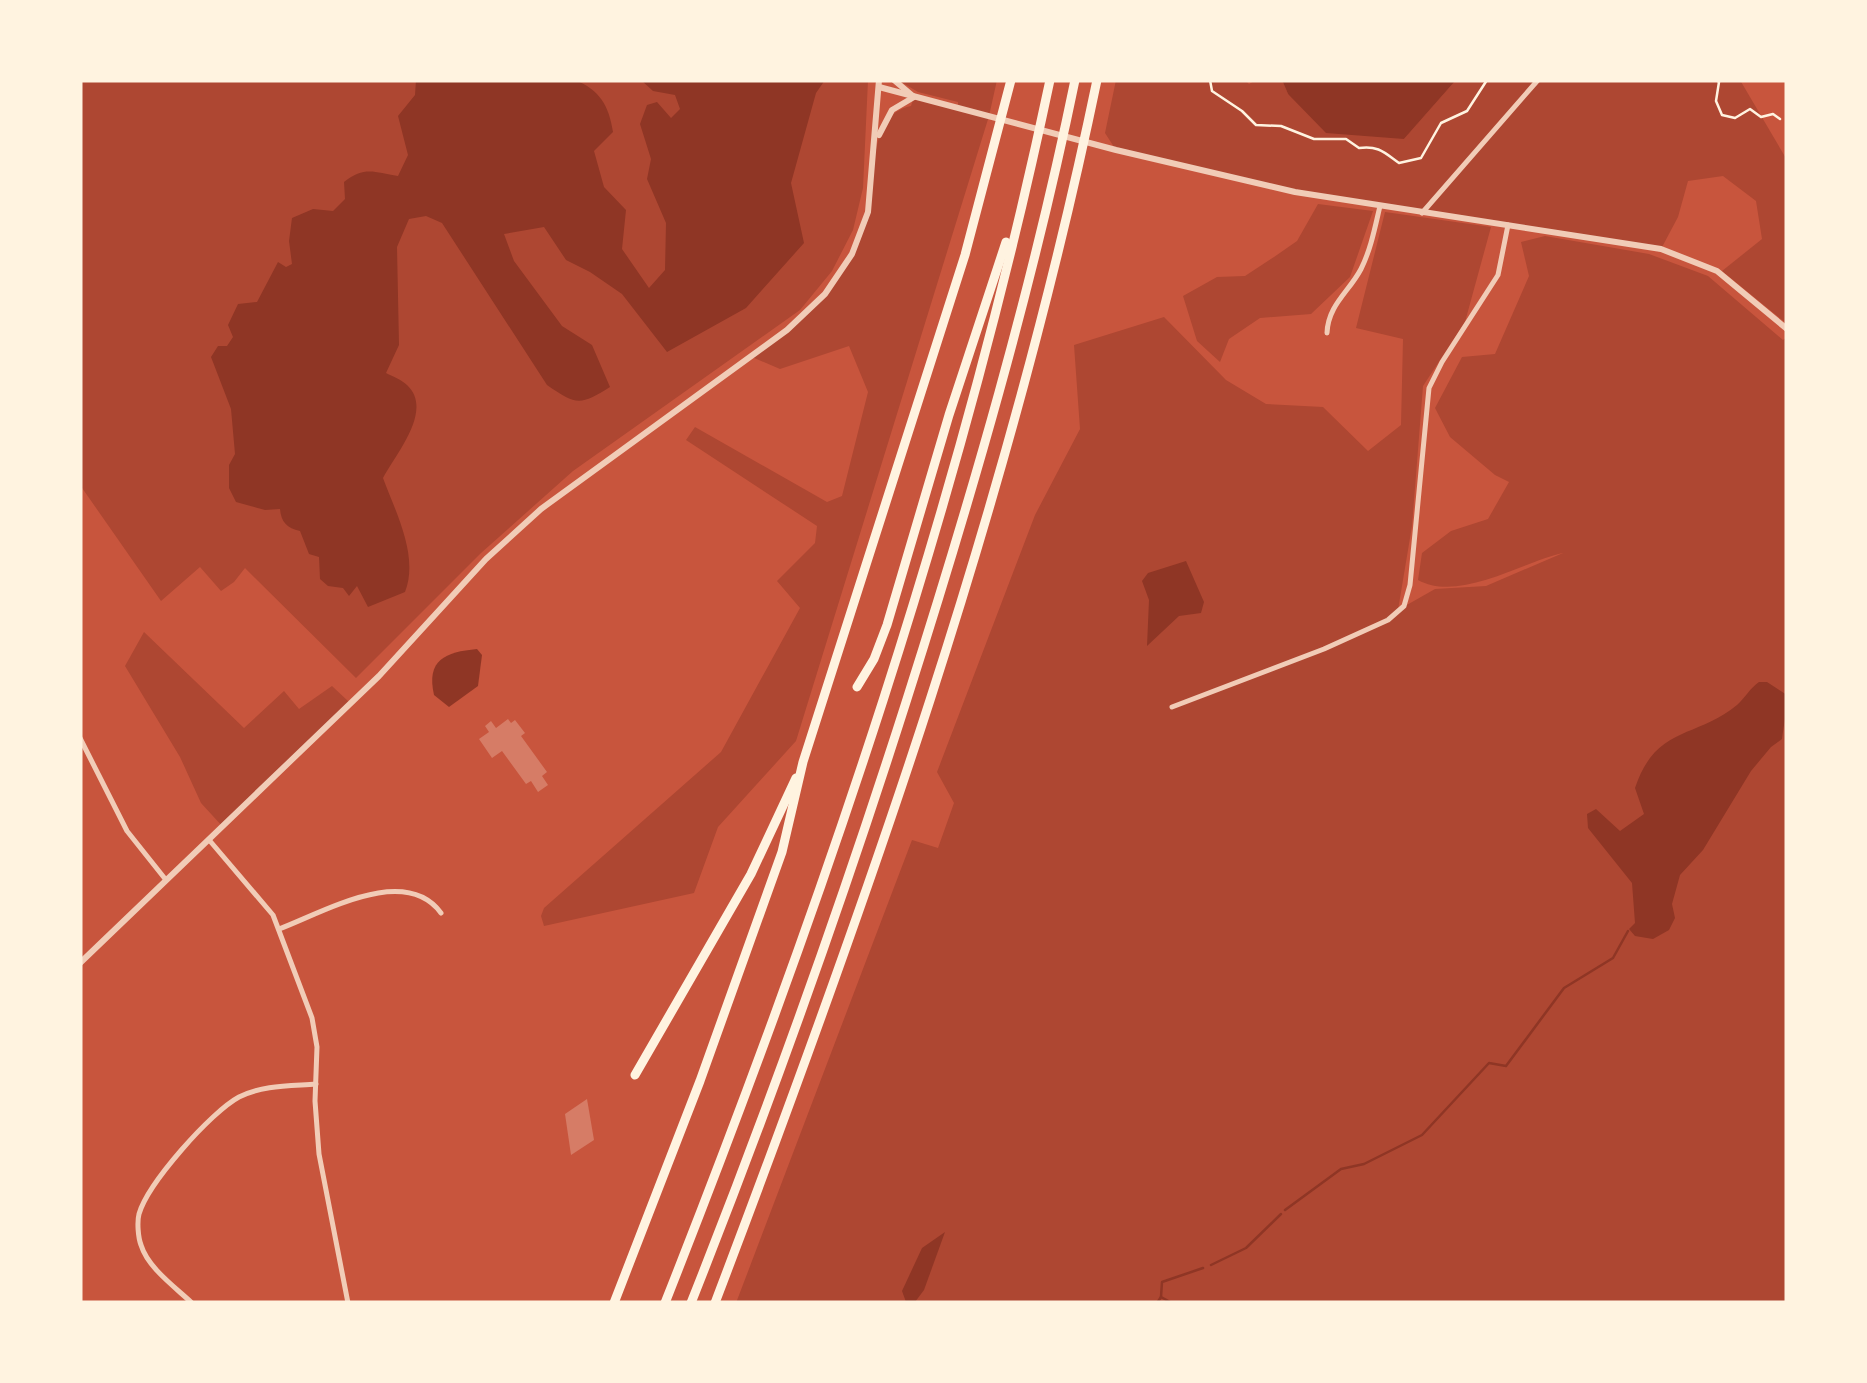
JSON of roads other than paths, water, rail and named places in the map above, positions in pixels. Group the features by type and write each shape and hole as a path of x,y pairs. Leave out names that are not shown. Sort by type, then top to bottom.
{"highway":[{"path":"614,1303 782,852 803,762 966,255 1012,80"},
{"path":"665,1303 792,964 881,700 976,385 1050,80"},
{"path":"691,1303 816,971 922,653 1002,384 1075,80"},
{"path":"715,1303 837,978 954,626 1024,386 1097,80"},
{"path":"857,686 874,659 887,625 959,381 1028,178"},
{"path":"635,1074 751,874 803,762"}],"street":[{"path":"894,80 914,97"},
{"path":"1422,213 1538,80"},
{"path":"80,962 379,676 482,563 540,510 806,314 840,274 861,233 872,191 879,84 971,112 1259,184 1422,213 1633,243 1677,254 1716,272 1787,329"},
{"path":"876,146 892,110 914,97"},
{"path":"1327,332 1332,308 1363,266 1380,206"},
{"path":"1172,707 1324,649 1388,620 1404,606 1410,585 1430,388 1442,362 1498,276 1508,225"},
{"path":"80,738 127,831 166,881"},
{"path":"80,766 91,761"},
{"path":"210,841 273,915 312,1018 320,1154 348,1303"},
{"path":"279,929 370,894 392,891 423,896 442,913"},
{"path":"192,1303 161,1274 141,1246 138,1217 152,1186 188,1144 237,1098 268,1087 316,1084"}],"waterway":[{"path":"1285,1210 1341,1169 1364,1164 1422,1135 1489,1063 1506,1066 1564,988 1613,958 1628,931"},
{"path":"1211,1265 1246,1248 1281,1214"},
{"path":"1161,1297 1162,1282 1203,1268"},
{"path":"1157,1303 1161,1297 1172,1303"}]}
